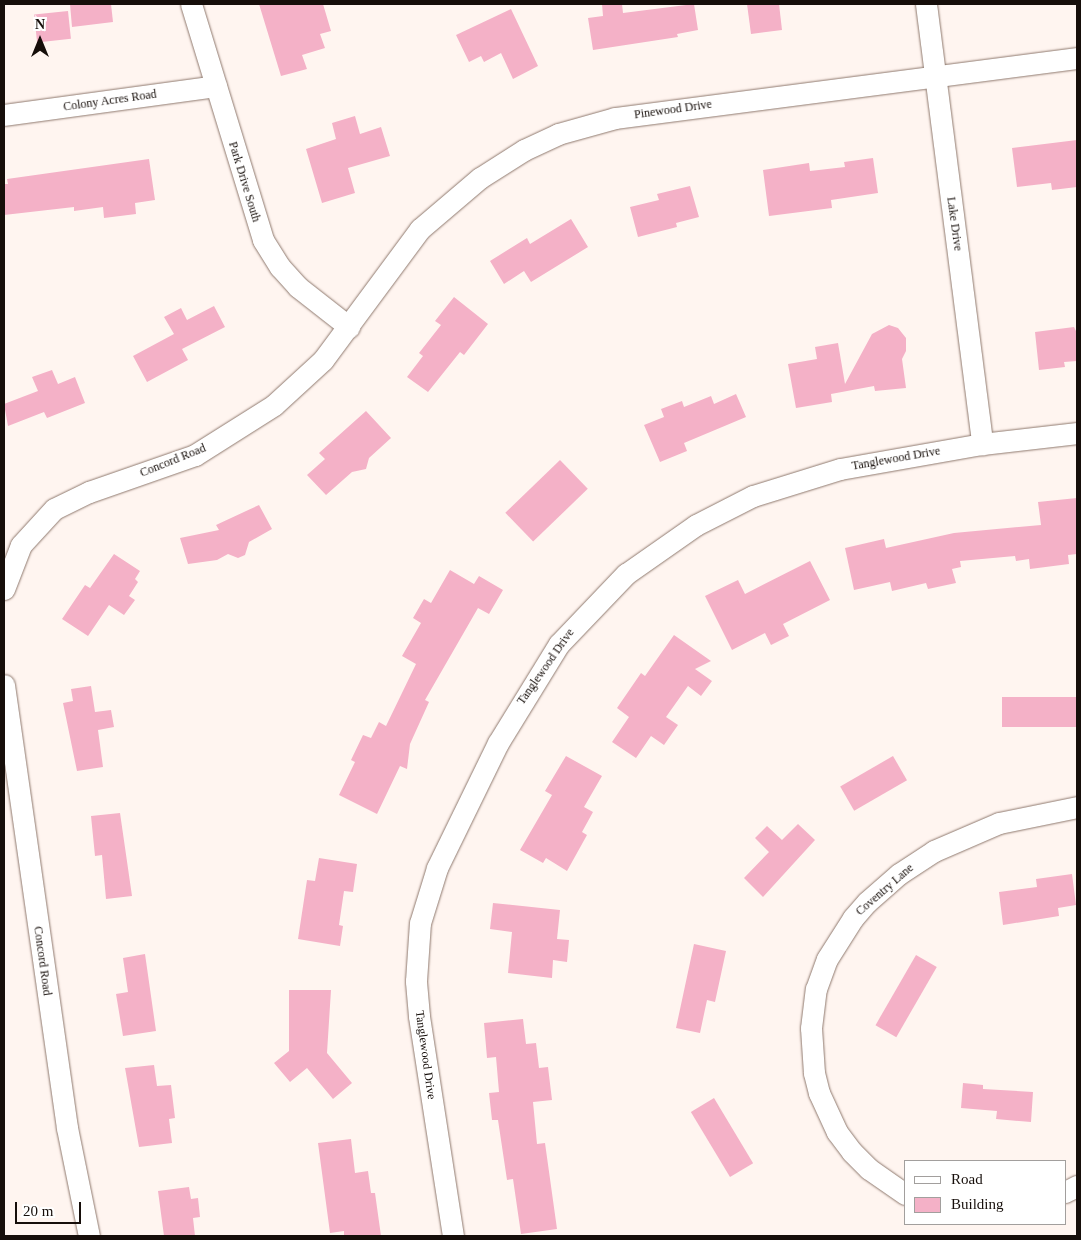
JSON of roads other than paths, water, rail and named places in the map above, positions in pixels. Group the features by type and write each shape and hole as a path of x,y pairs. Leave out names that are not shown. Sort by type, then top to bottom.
{"street":[{"name":"Park Drive South","path":"191,4 263,240 280,267 298,287 349,327"},
{"name":"Lake Drive","path":"926,4 982,444"},
{"name":"Pinewood Drive","path":"349,327 420,229 487,173 524,150 558,134 615,118 1077,58"},
{"name":"Colony Acres Road","path":"4,115 216,86"},
{"name":"Concord Road","path":"4,589 21,545 49,512 89,492 195,455 236,431 308,375 349,327"},
{"name":"Tanglewood Drive","path":"453,1236 419,1016 417,937 437,868 498,742 531,685 559,644 606,592 662,547 724,510 774,489 840,469 982,444 1077,433"},
{"name":"Concord Road","path":"4,685 54,1041 89,1236"},
{"name":"Coventry Lane","path":"904,1193 869,1169 852,1152 837,1132 819,1093 813,1065 810,1028 816,989 827,959 853,918 867,902 934,851 999,823 1077,807"}]}
